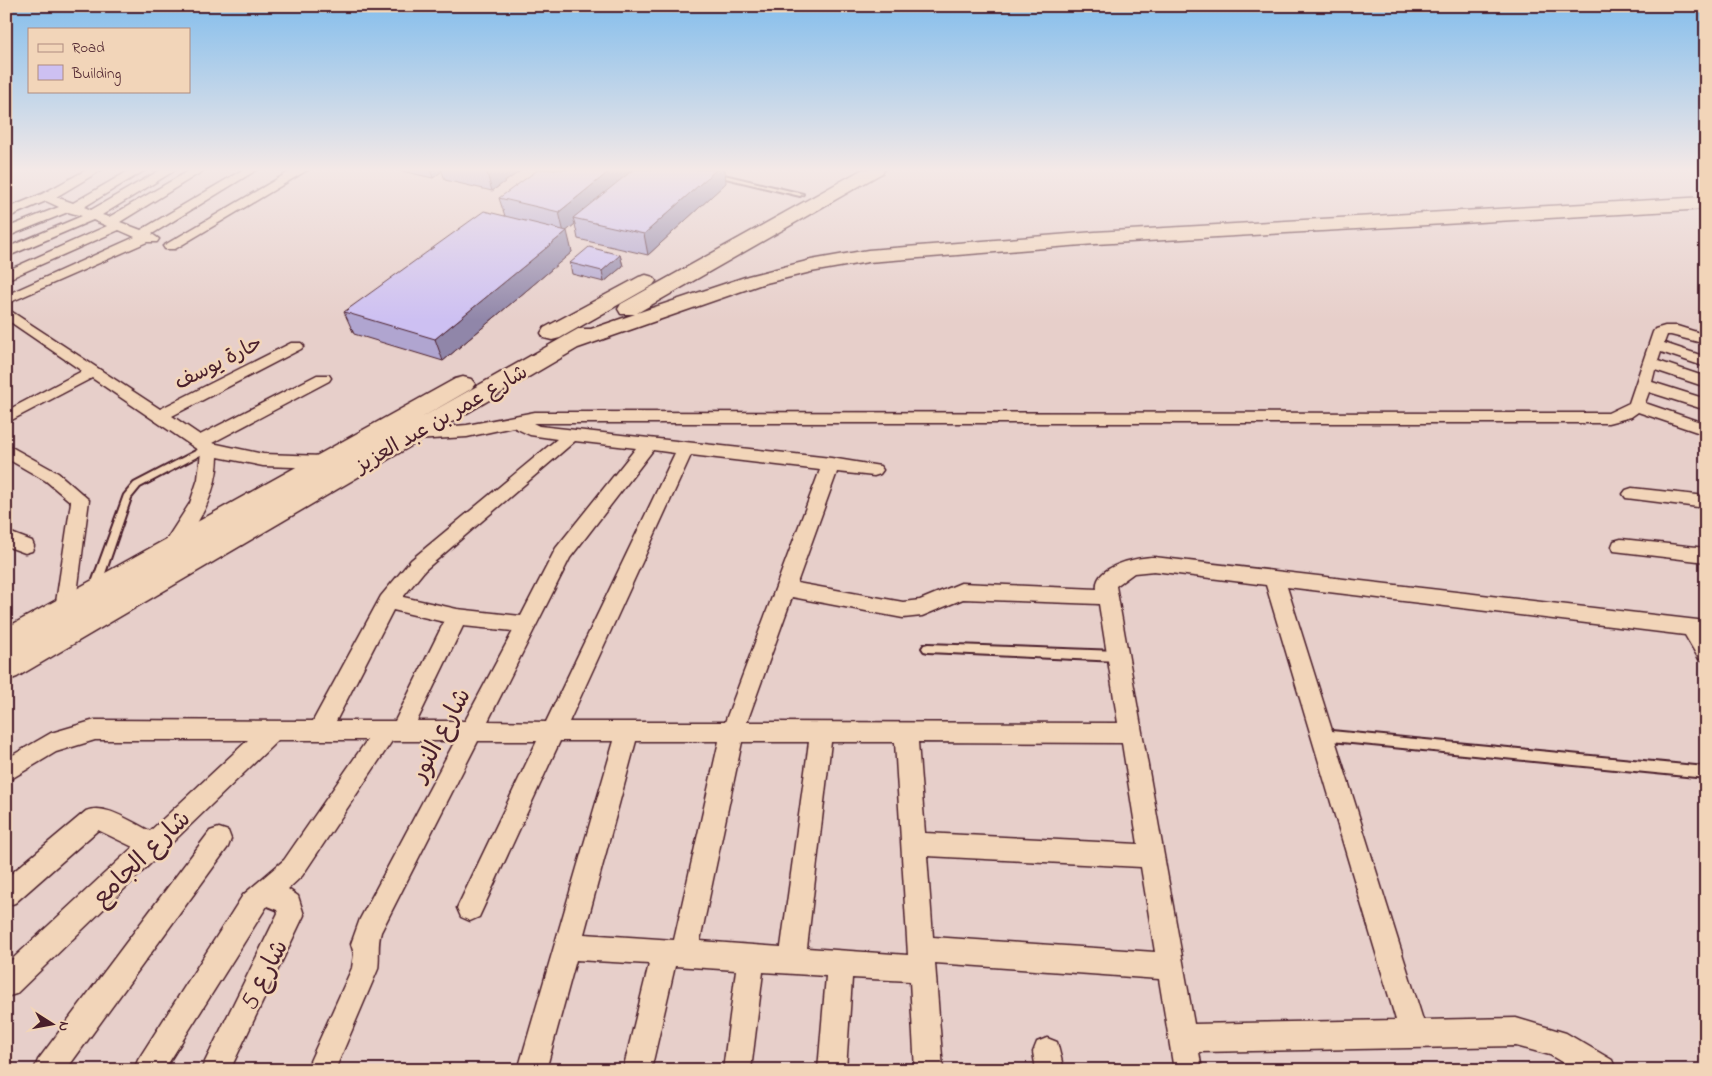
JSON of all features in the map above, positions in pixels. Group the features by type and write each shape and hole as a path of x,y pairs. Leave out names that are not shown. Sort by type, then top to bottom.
{"main road":[{"name":"شارع عمر بن عبد العزيز","path":"6,643 755,219"},
{"name":"شارع عمر بن عبد العزيز","path":"6,668 788,219"},
{"path":"571,343 755,280 811,266 868,256 1104,238 1427,219"}],"street":[{"path":"6,233 42,219"},
{"path":"6,253 84,219"},
{"path":"100,219 177,249 224,219"},
{"path":"6,276 121,219"},
{"path":"140,235 162,219"},
{"path":"6,300 140,235 167,219"},
{"path":"9,316 205,447 263,460 324,462"},
{"path":"414,434 451,433 535,417 1608,418 1625,413 1636,406 1660,332 1668,330 1706,340"},
{"name":"حارة يوسف","path":"159,416 296,346"},
{"path":"1655,346 1706,362"},
{"path":"1650,363 1706,382"},
{"path":"6,418 93,371"},
{"path":"205,447 323,378"},
{"path":"1642,384 1706,405"},
{"path":"1636,406 1706,430"},
{"path":"512,420 536,431 874,470"},
{"path":"319,730 388,601 400,584 418,565 572,435"},
{"name":"شارع النور","path":"320,1070 365,969 367,954 364,944 369,928 527,625 548,579 563,553 649,444"},
{"path":"168,550 190,522 203,496 210,472 205,447"},
{"path":"470,908 686,448"},
{"path":"6,450 52,477 80,500 65,610"},
{"path":"637,1070 674,953 733,731 831,464"},
{"path":"1632,494 1706,502"},
{"path":"6,538 25,546"},
{"path":"1621,546 1706,555"},
{"path":"1188,1070 1106,584 1114,574 1139,564 1698,628 1706,653"},
{"path":"1274,578 1414,1034"},
{"path":"786,588 902,610 922,608 961,591 1108,597"},
{"path":"388,601 457,617 527,625"},
{"path":"148,1070 252,904 263,892 278,883 293,868 393,731 457,617"},
{"path":"6,772 48,744 72,734 95,730 1131,732"},
{"name":"شارع الجامع","path":"6,984 274,730"},
{"path":"532,1070 628,731"},
{"path":"792,961 821,732"},
{"path":"906,732 928,1070"},
{"path":"6,894 94,818 100,819 154,845"},
{"path":"48,1070 219,839"},
{"path":"913,844 1152,856"},
{"name":"شارع 5","path":"215,1070 291,915 291,904 288,900 263,892"},
{"path":"567,946 840,964 921,959 1170,966"},
{"path":"737,1070 751,958"},
{"path":"832,1070 840,964"},
{"path":"1182,1038 1516,1032 1556,1043 1602,1070"}],"lane":[{"path":"93,593 131,491 137,485 205,447"},
{"path":"928,648 1118,656"},
{"path":"1321,735 1706,773"}],"building":[{"path":"473,219 518,219 567,231 435,339 344,312"},
{"path":"578,219 661,219 644,234"},
{"path":"589,247 620,255 602,271 570,263"}]}
